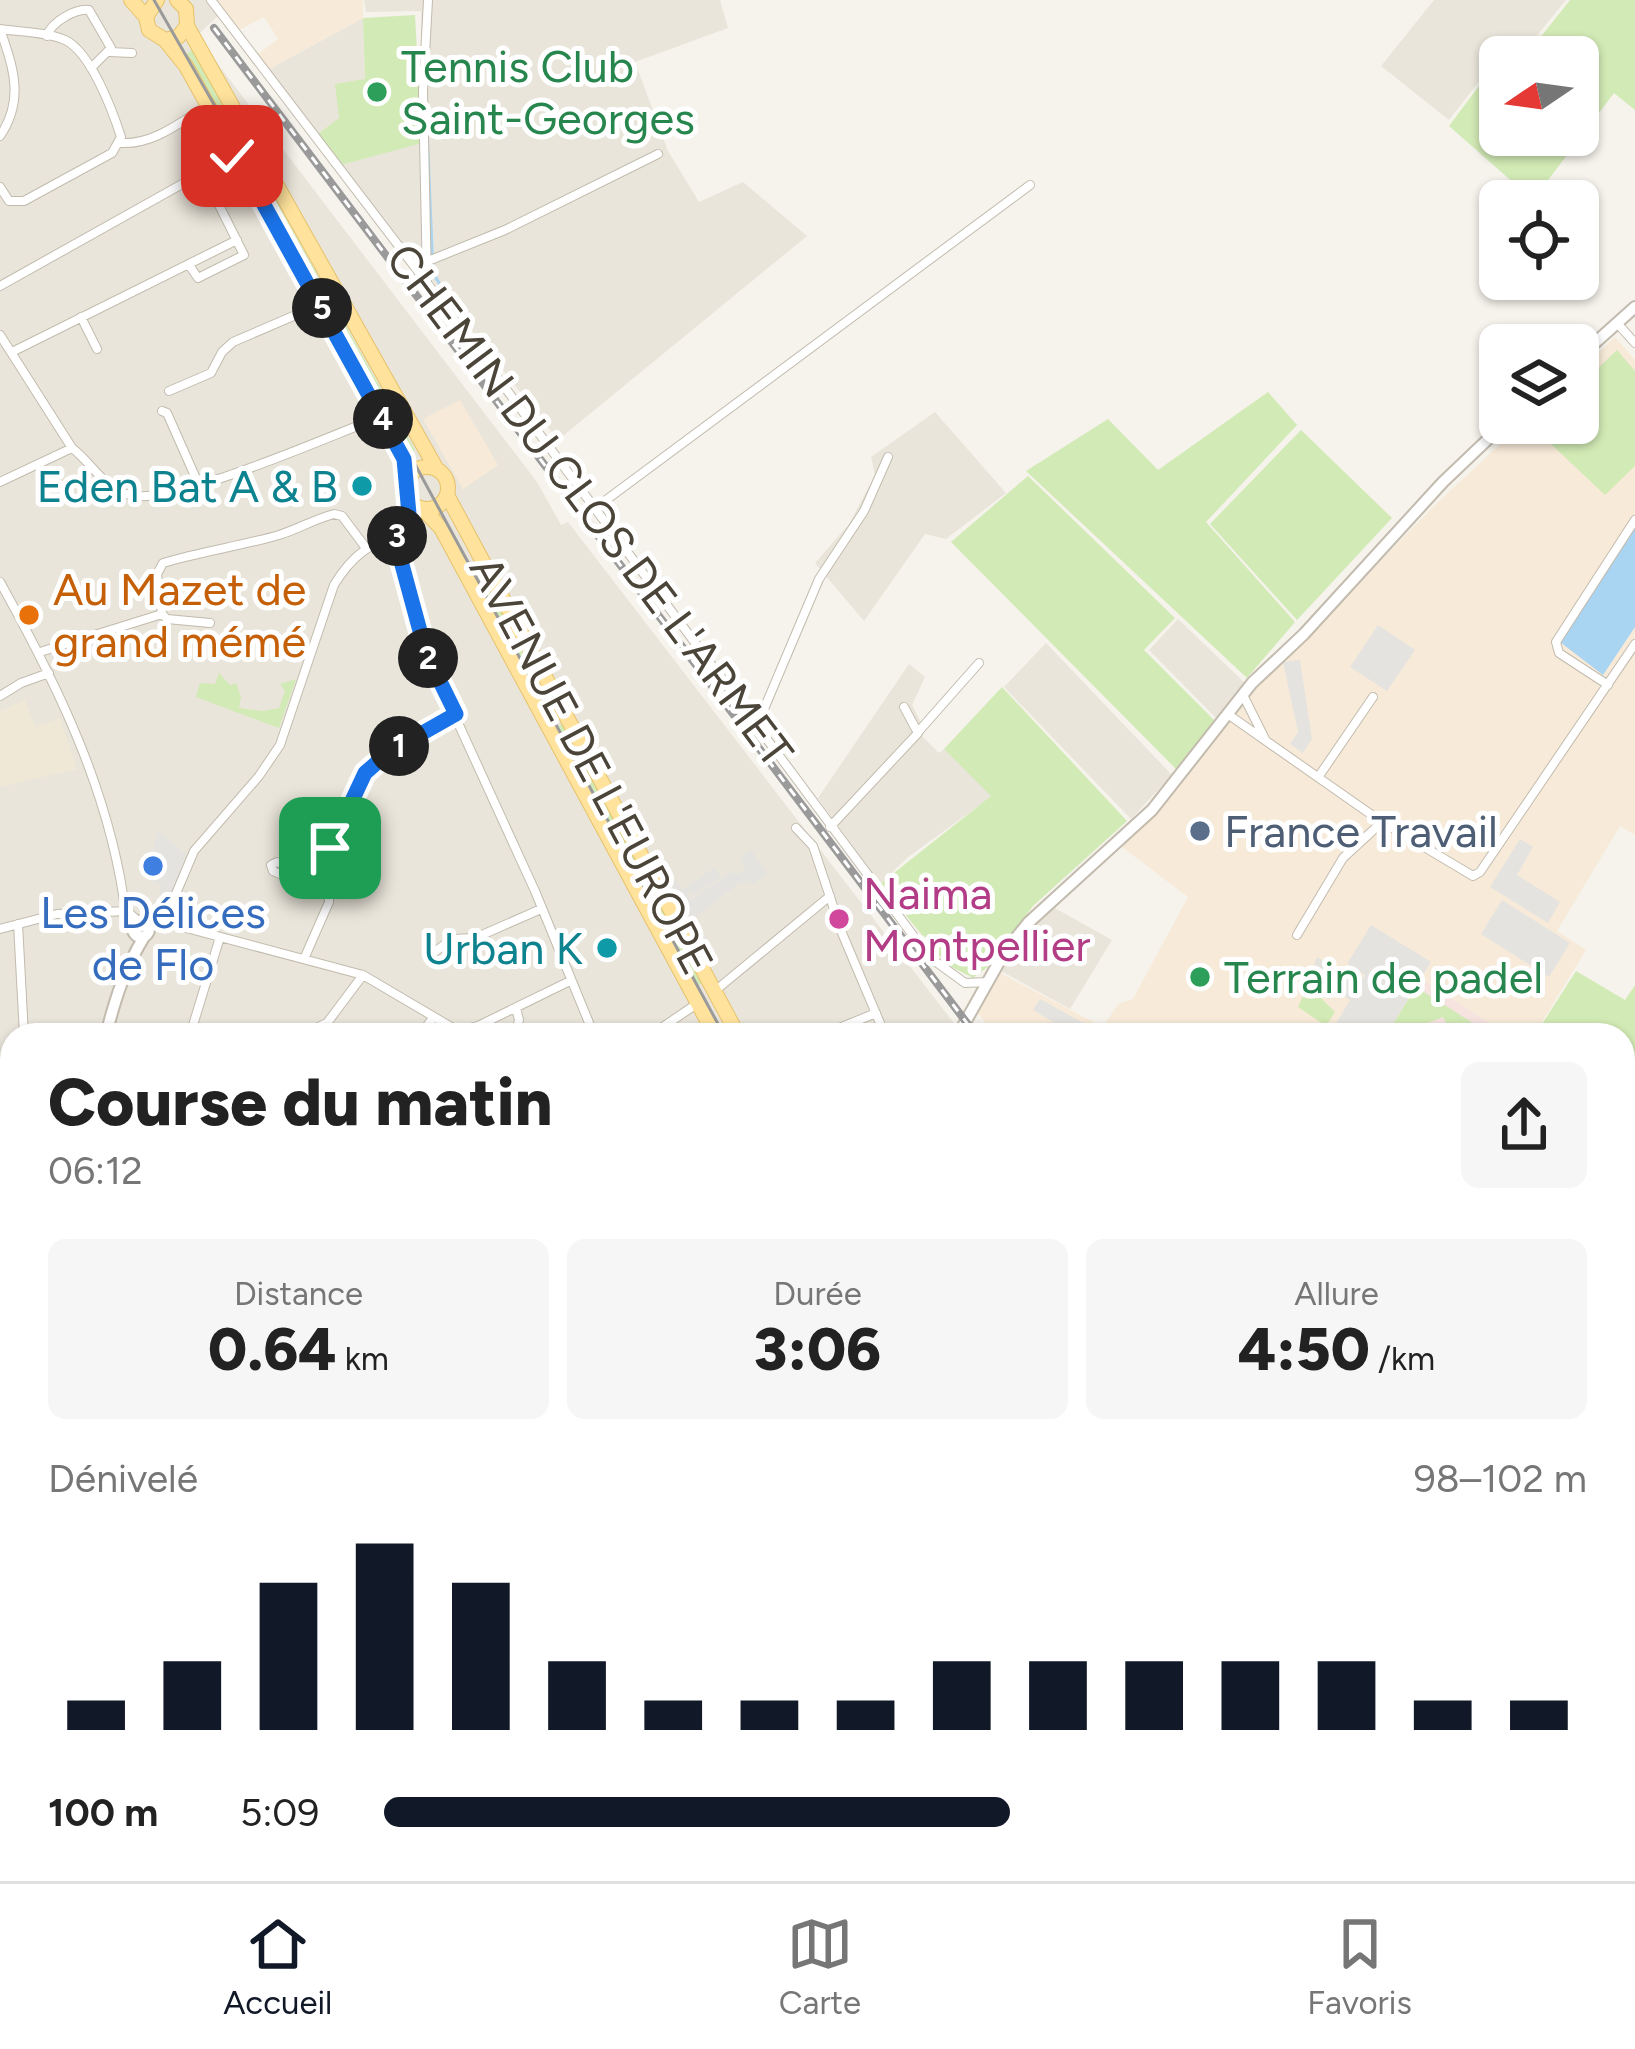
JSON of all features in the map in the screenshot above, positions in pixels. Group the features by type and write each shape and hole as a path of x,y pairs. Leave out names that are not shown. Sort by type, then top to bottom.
{"main road":[{"path":"131,0 146,17 149,30 178,53 320,305 404,459 408,498 423,509 438,506 447,495 445,476 422,450 188,26 186,9 177,0"},
{"path":"146,17 157,0"},
{"path":"165,40 178,38 188,26"},
{"path":"408,477 418,468 436,468"},
{"name":"AVENUE DE L'EUROPE","path":"447,495 732,1023"},
{"name":"AVENUE DE L'EUROPE","path":"423,509 441,528 709,1023"}],"street":[{"name":"CHEMIN DU CLOS DE L'ARMET","path":"211,0 932,958 964,983 987,982"},
{"path":"427,283 423,92 428,0"},
{"path":"47,36 49,28 86,8 110,43 110,52"},
{"path":"0,136 12,114 16,80 0,29 47,36 74,46 91,68 121,143"},
{"path":"91,68 110,52 132,53"},
{"path":"121,143 135,144 160,135 208,106"},
{"path":"0,188 9,201 18,203 112,153 121,143"},
{"path":"0,286 236,154"},
{"path":"428,261 505,230 658,154"},
{"path":"189,264 198,278 243,253 203,173"},
{"path":"594,509 1030,185"},
{"path":"12,352 237,240"},
{"path":"169,391 211,373 222,352 236,340 320,305"},
{"path":"1599,339 1635,307"},
{"path":"82,317 98,349"},
{"path":"1617,322 1635,343"},
{"path":"0,335 72,448 96,474 133,496 243,471 365,423"},
{"path":"162,411 198,483"},
{"path":"965,1023 1028,922 1153,810 1243,694 1483,444"},
{"path":"0,482 72,448"},
{"path":"758,725 819,579 865,511 888,457"},
{"path":"408,498 408,519"},
{"path":"423,509 408,519 395,539 426,653 589,1023"},
{"path":"210,623 167,619 162,614 157,569 163,562 264,539 334,514 342,516 366,548"},
{"path":"1608,685 1559,652 1556,642 1635,520"},
{"path":"164,922 208,830 272,758 292,714 328,597 341,573 366,548 395,539"},
{"path":"0,582 69,715 104,814 127,911 140,929"},
{"path":"40,652 162,614"},
{"path":"1228,716 1382,822 1473,877 1635,644"},
{"path":"832,825 908,749 979,663"},
{"path":"0,696 21,682 50,673"},
{"path":"1243,694 1265,739"},
{"path":"1319,776 1373,697"},
{"path":"904,707 918,732"},
{"path":"304,959 329,902 330,848 365,773 389,752 456,714"},
{"path":"1297,935 1343,858 1382,822"},
{"path":"796,827 813,846 880,1023"},
{"path":"311,881 308,875 277,862 271,865 273,871 305,885 329,879"},
{"path":"715,991 830,896"},
{"path":"436,951 452,939 475,938 542,909"},
{"path":"0,928 57,914 127,911"},
{"path":"140,929 164,922 362,975 445,1023"},
{"path":"18,924 23,1023"},
{"path":"109,1023 140,929"},
{"path":"194,1023 220,938"},
{"path":"327,1023 362,975"},
{"path":"482,1023 570,981"},
{"path":"669,1023 698,1003"},
{"path":"516,1008 518,1023"},
{"path":"851,1023 876,1013"},
{"path":"429,1023 433,1018"}],"shaded area":[{"path":"0,0 207,0 218,16 190,42 198,38 537,482 561,525 568,522 954,1023 0,1023"},
{"path":"212,0 363,0 363,18 269,69 258,54 278,39 264,17 239,30 224,19"},
{"path":"364,0 720,0 728,28 635,62 668,151 699,202 743,182 807,236 558,440 341,165 422,142 421,11 366,12"},
{"path":"1434,0 1566,0 1537,36 1479,36 1479,81 1449,120 1381,66"},
{"path":"363,18 365,79 340,119 318,134 269,69"},
{"path":"1615,337 1635,360 1635,835 1620,826 1557,931 1586,950 1541,1023 1489,1023 1421,979 1394,1023 1106,1023 1118,1004 1133,999 1188,897 1122,847 1253,691 1500,444 1599,444 1599,352"},
{"path":"460,400 498,465 463,489 423,419"},
{"path":"935,412 1006,493 946,539 925,534 864,621 815,563 849,524 875,475 871,457"},
{"path":"1178,619 1246,684 1218,720 1149,650"},
{"path":"1378,625 1415,650 1387,691 1350,667"},
{"path":"119,628 124,645 55,667 49,650"},
{"path":"1046,643 1172,775 1131,819 1004,687"},
{"path":"1300,660 1312,739 1303,753 1290,744 1298,732 1283,662"},
{"path":"909,664 925,677 912,705 922,724 922,736 939,753 944,749 992,796 907,858 880,884 818,798"},
{"path":"25,700 35,727 60,718 77,769 0,787 0,711"},
{"path":"158,831 186,854 166,908 158,910 161,884 153,882 155,864 150,862"},
{"path":"1520,839 1533,847 1517,875 1560,902 1548,923 1490,887"},
{"path":"751,850 767,874 752,885 739,883 693,919 709,942 697,949 676,911 680,907 676,909 660,880 670,873 683,890 715,867 721,877 695,895 691,890 687,893 691,900 733,871 736,875 746,869 740,857"},
{"path":"1502,900 1570,943 1549,977 1481,934"},
{"path":"1053,907 1112,940 1070,1009 1001,971 1031,925"},
{"path":"1371,925 1431,962 1393,1023 1336,1023 1350,1000 1337,991 1339,986 1334,990 1316,978 1321,969 1314,964 1317,957 1359,984 1365,975 1347,964"},
{"path":"1000,973 1095,1023 986,1023 978,1013"},
{"path":"1421,979 1489,1023 1394,1023"},
{"path":"1040,999 1084,1023 1055,1023 1033,1010"}],"green space":[{"path":"1570,0 1635,0 1635,110 1614,93 1599,113 1599,36 1541,36"},
{"name":"Tennis Club Saint-Georges","path":"415,15 422,143 341,165 318,134 339,118 335,84 365,79 363,18"},
{"path":"192,50 415,450 408,454 186,54"},
{"path":"1479,86 1479,152 1449,126"},
{"path":"1483,156 1566,156 1548,180 1510,180"},
{"path":"1617,350 1635,371 1635,466 1605,495 1551,444 1599,444 1599,367"},
{"path":"1268,392 1297,425 1206,522 1295,622 1247,678 1026,471 1108,419 1158,470"},
{"path":"1301,430 1392,518 1297,620 1210,524"},
{"path":"1028,476 1175,618 1144,650 1217,723 1177,770 951,542"},
{"path":"492,584 564,717 551,724 479,591"},
{"path":"219,673 230,685 236,683 239,708 263,711 279,708 285,691 280,684 296,679 279,728 196,697 200,683 215,684"},
{"path":"1002,687 1127,821 1033,906 989,966 973,978 946,964 880,884 991,796 944,749"},
{"path":"566,722 706,981 693,988 553,729"},
{"path":"1576,971 1625,1000 1635,985 1635,1023 1543,1023"},
{"path":"1314,972 1318,973 1316,978 1328,986 1321,998 1335,1012 1328,1023 1322,1023 1298,1007"},
{"path":"1416,987 1473,1023 1446,1023 1443,1017 1427,1023 1394,1023"}],"water":[{"path":"1635,529 1635,627 1603,675 1560,642"}],"waterway":[{"path":"427,128 433,273 474,340"}],"tram line":[{"path":"154,0 319,287 718,1023"}],"railway":[{"path":"214,28 967,1023"}],"place":[{"name":"Tennis Club Saint-Georges","path":"377,92"},
{"name":"Eden Bat A & B","path":"362,486"},
{"name":"Au Mazet de grand mémé","path":"29,615"},
{"name":"France Travail","path":"1200,831"},
{"name":"Les Délices de Flo","path":"153,866"},
{"name":"Naima Montpellier","path":"839,919"},
{"name":"Urban K","path":"607,948"},
{"name":"Terrain de padel","path":"1200,977"}],"route":[{"path":"232,156 236,154 404,459 409,514 395,539 418,632 456,714 389,752 365,773 330,848"}]}
